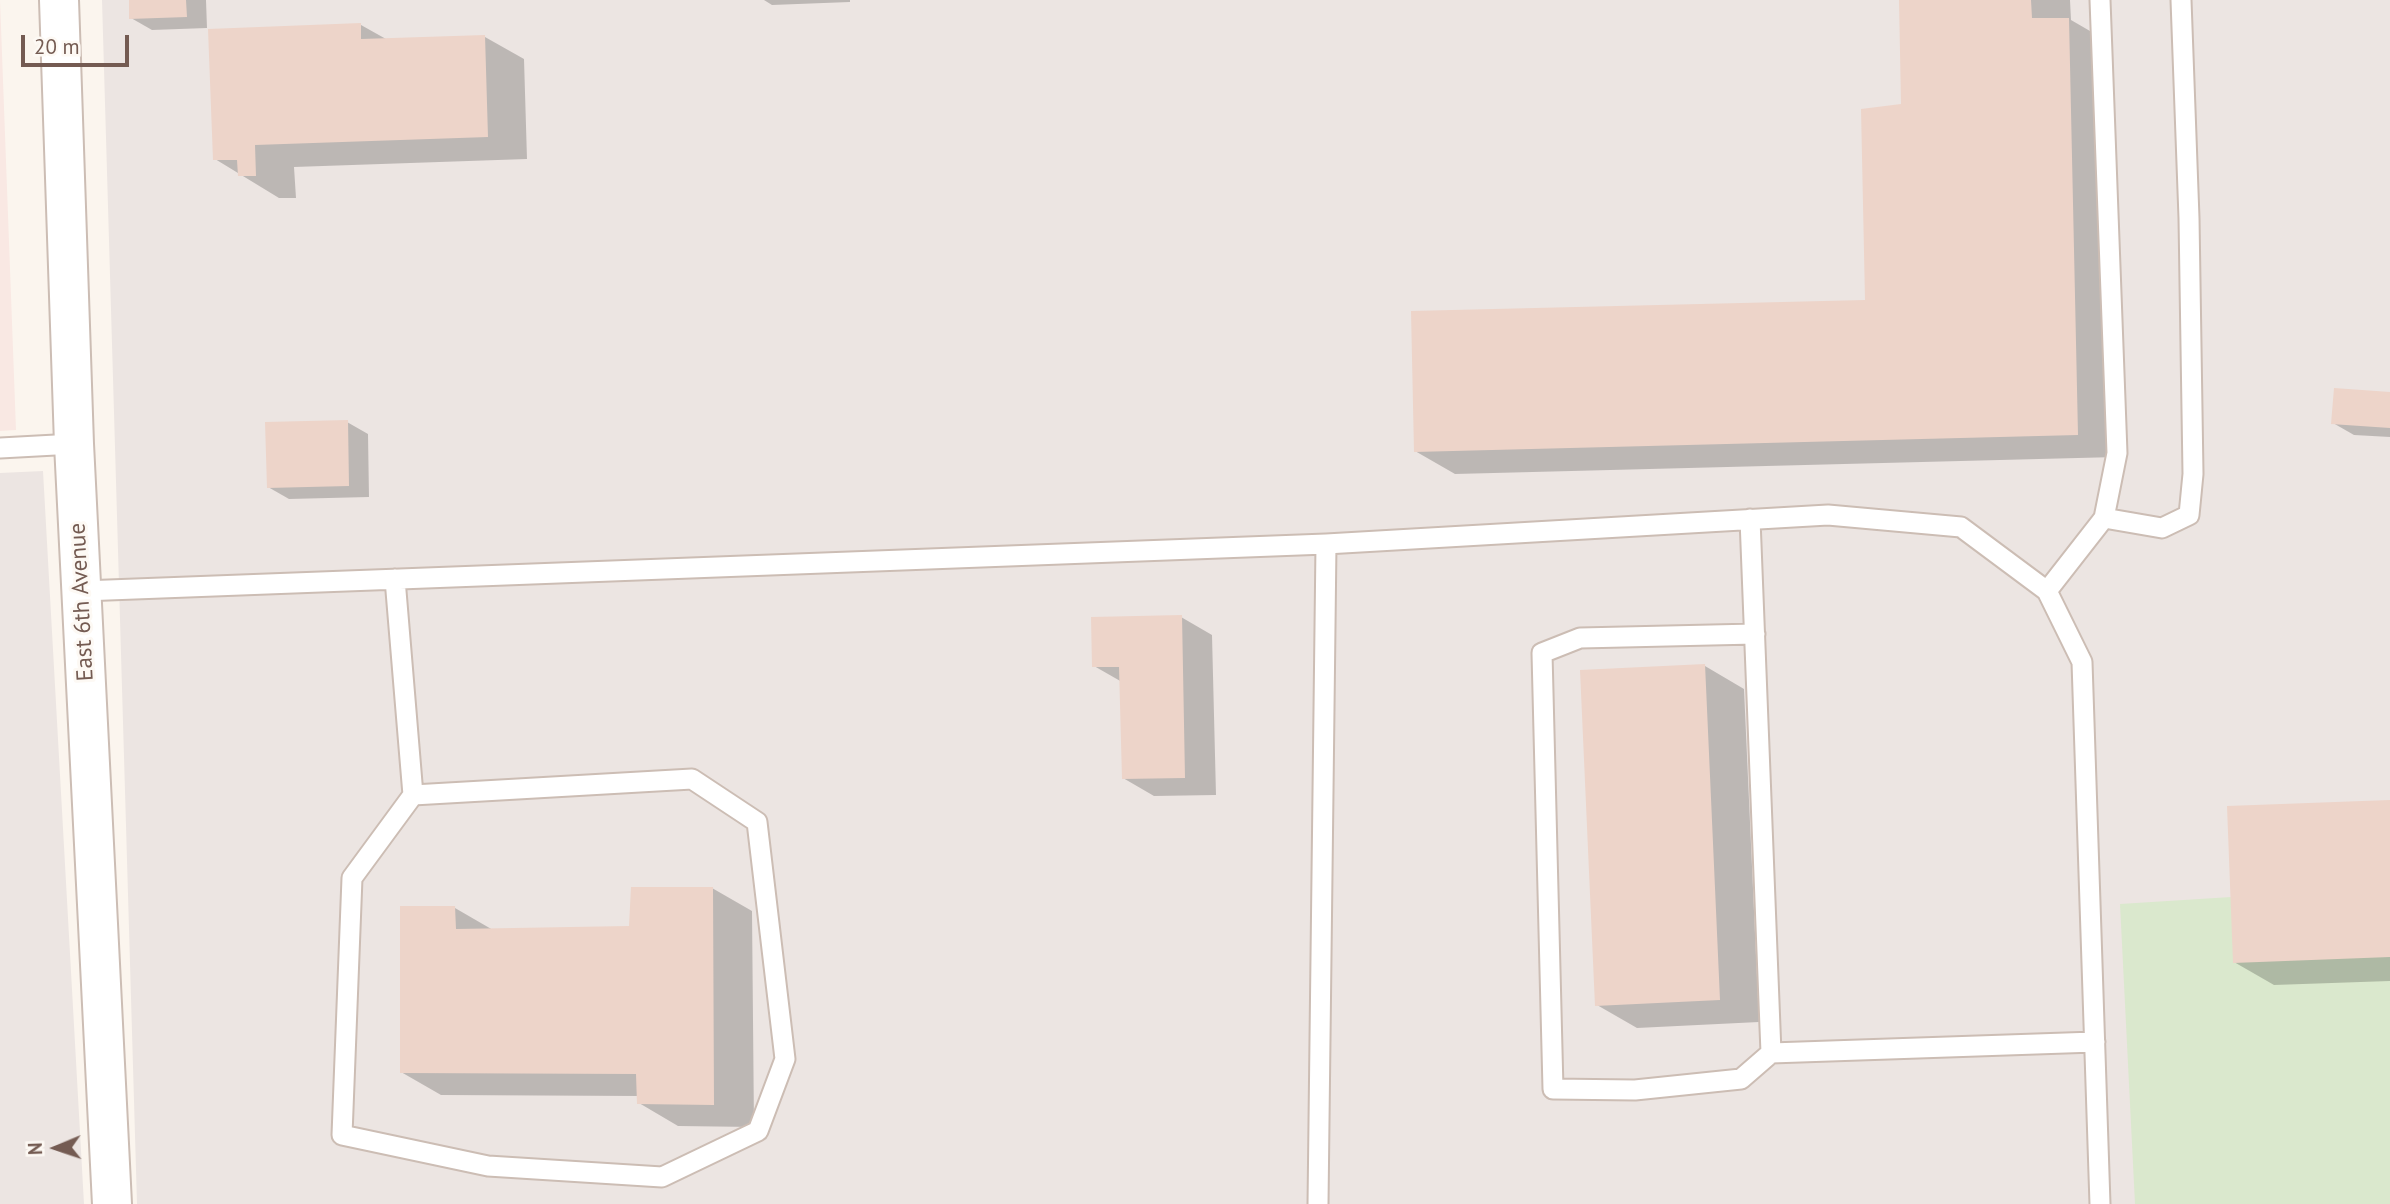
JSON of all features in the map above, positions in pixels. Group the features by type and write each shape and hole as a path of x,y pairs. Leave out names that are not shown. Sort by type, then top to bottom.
{"street":[{"name":"East 6th Avenue","path":"59,0 74,444 112,1204"}],"lane":[{"path":"2047,591 2104,518 2117,453 2100,0"},
{"path":"2104,518 2162,528 2189,515 2193,474 2189,218 2181,0"},
{"path":"0,448 74,444"},
{"path":"82,591 1326,544 1828,515 1961,527 2047,591 2082,662 2100,1204"},
{"path":"1750,519 1771,1053"},
{"path":"1318,1204 1326,544"},
{"path":"394,579 413,795 352,878 342,1135 488,1166 662,1177 758,1131 785,1059 757,822 692,779 413,795"},
{"path":"1755,634 1580,638 1542,653 1553,1088 1635,1090 1741,1079 1771,1053 2095,1042"}],"shaded area":[{"path":"0,0 16,430 0,431"},
{"path":"102,0 2390,0 2390,1204 137,1204"},
{"path":"43,471 84,1204 0,1204 0,473"}],"green space":[{"path":"2390,887 2390,1204 2135,1204 2120,904"}],"building":[{"path":"129,0 186,0 187,17 129,19"},
{"path":"1899,0 2031,0 2032,18 2069,18 2078,435 1414,452 1411,311 1865,300 1861,109 1901,104"},
{"path":"361,23 361,39 485,35 488,137 255,145 256,176 238,176 237,160 213,160 208,29"},
{"path":"2334,388 2390,392 2390,428 2331,424"},
{"path":"348,420 349,486 267,488 265,422"},
{"path":"1182,615 1185,778 1122,779 1119,667 1092,667 1091,617"},
{"path":"1705,664 1720,1000 1595,1006 1580,670"},
{"path":"2390,800 2390,957 2233,963 2227,806"},
{"path":"631,887 713,887 714,1105 637,1104 636,1074 400,1073 400,906 455,906 456,929 629,926"}]}
